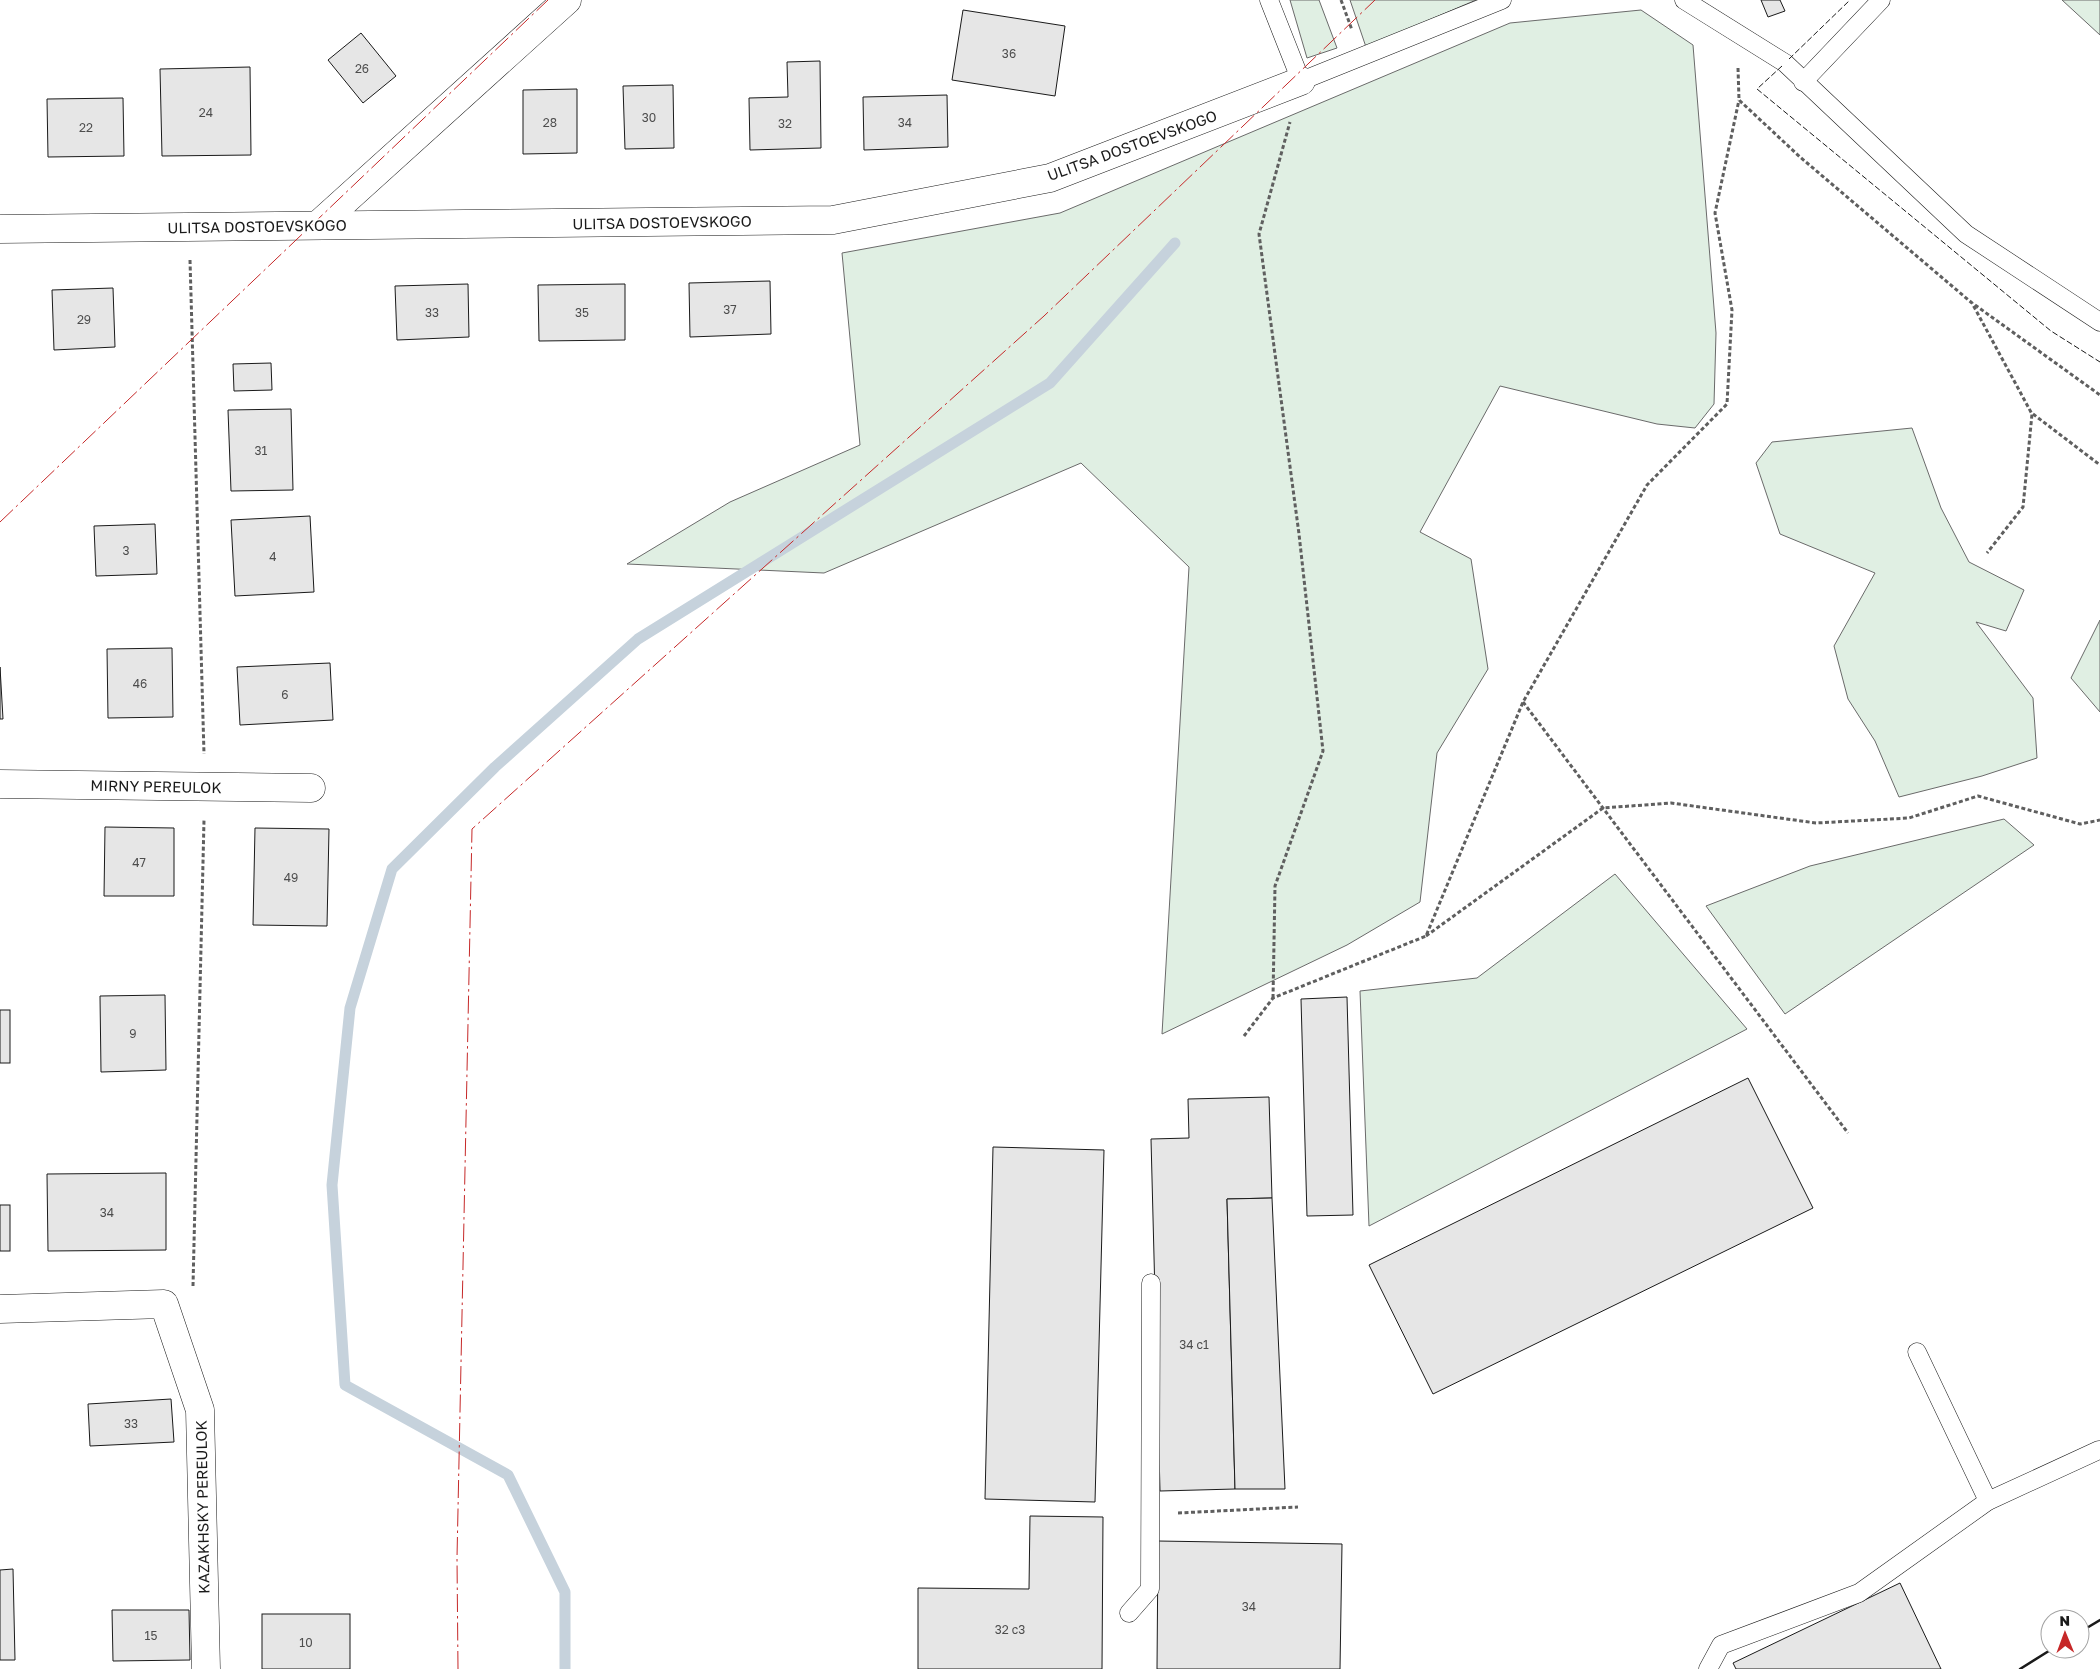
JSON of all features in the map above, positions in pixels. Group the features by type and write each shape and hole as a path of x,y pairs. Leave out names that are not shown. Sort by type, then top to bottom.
{"street":[{"path":"318,225 567,0"},
{"name":"ULITSA DOSTOEVSKOGO","path":"0,229 833,220 1050,178 1301,81"},
{"name":"MIRNY PEREULOK","path":"0,784 311,788"},
{"name":"KAZAKHSKY PEREULOK","path":"0,1309 164,1304 200,1410 206,1669"}],"lane":[{"path":"1269,0 1301,81 1502,0"},
{"path":"1684,0 1785,63 1966,234 2100,322"},
{"path":"1803,82 1881,0"},
{"path":"1129,1614 1150,1589 1151,1283"},
{"path":"1917,1352 1988,1501"},
{"path":"1708,1669 1720,1645 1859,1593 1988,1501 2099,1450"}],"path":[{"path":"1426,936 1523,702 1647,485 1727,404 1732,310 1715,213 1740,100 1735,33"},
{"path":"1273,998 1275,886 1323,751 1299,534 1259,234 1301,81"},
{"path":"1740,100 1800,157 1972,303 2100,396"},
{"path":"1972,303 2032,414 2100,464"},
{"path":"1987,553 2023,507 2032,414"},
{"path":"1523,702 1848,1133"},
{"path":"1244,1036 1273,998 1426,936 1603,808 1671,803 1816,823 1909,818 1978,796 2080,824 2100,820"},
{"path":"1174,1513 1298,1508"}],"green space":[{"path":"1290,0 1319,0 1337,48 1307,58"},
{"path":"1350,0 1476,0 1366,47"},
{"path":"2062,0 2100,0 2100,35"},
{"path":"1641,10 1693,45 1716,333 1714,404 1695,428 1657,424 1500,386 1420,532 1471,559 1488,669 1437,753 1420,902 1347,945 1162,1034 1189,567 1081,463 824,573 627,564 730,502 860,445 842,253 1060,213 1510,23"},
{"path":"1912,428 1941,508 1969,562 2024,590 2006,631 1976,622 2033,698 2037,758 1982,776 1899,797 1875,741 1848,699 1834,646 1875,573 1780,534 1756,463 1772,442"},
{"path":"2100,620 2100,712 2071,678"},
{"path":"2004,819 2034,845 1785,1014 1706,906 1810,866"},
{"path":"1615,874 1747,1029 1369,1226 1360,991 1477,978"}],"building":[{"path":"1761,0 1780,0 1785,11 1768,17"},
{"path":"963,10 1065,26 1055,96 952,80"},
{"path":"361,33 396,76 363,103 328,60"},
{"path":"820,61 821,148 750,150 749,98 788,97 787,62"},
{"path":"250,67 251,155 162,156 160,69"},
{"path":"673,85 674,148 625,149 623,86"},
{"path":"577,89 577,153 523,154 523,90"},
{"path":"947,95 948,147 864,150 863,97"},
{"path":"123,98 124,156 48,157 47,99"},
{"path":"770,281 771,334 690,337 689,283"},
{"path":"468,284 469,337 397,340 395,286"},
{"path":"625,284 625,340 539,341 538,285"},
{"path":"113,288 115,347 54,350 52,290"},
{"path":"271,363 272,390 234,391 233,364"},
{"path":"291,409 293,490 231,491 228,410"},
{"path":"310,516 314,592 235,596 231,520"},
{"path":"155,524 157,574 96,576 94,526"},
{"path":"172,648 173,717 108,718 107,649"},
{"path":"330,663 333,720 240,725 237,667"},
{"path":"0,667 3,719 0,719"},
{"path":"105,827 174,828 174,896 104,896"},
{"path":"255,828 329,829 327,926 253,925"},
{"path":"165,995 166,1070 101,1072 100,996"},
{"path":"1347,997 1353,1215 1307,1216 1301,999"},
{"path":"0,1010 10,1010 10,1063 0,1063"},
{"path":"1748,1078 1813,1208 1433,1394 1369,1265"},
{"path":"1269,1097 1272,1198 1227,1199 1235,1489 1160,1491 1151,1139 1189,1138 1188,1099"},
{"path":"993,1147 1104,1150 1095,1502 985,1499"},
{"path":"166,1173 166,1250 48,1251 47,1174"},
{"path":"1272,1198 1285,1489 1235,1489 1227,1199"},
{"path":"0,1205 10,1205 10,1251 0,1251"},
{"path":"171,1399 174,1442 90,1446 88,1404"},
{"path":"1030,1516 1103,1517 1102,1669 918,1669 918,1588 1029,1589"},
{"path":"1158,1541 1342,1544 1340,1669 1157,1669"},
{"path":"13,1569 15,1660 0,1660 0,1570"},
{"path":"1900,1583 1941,1669 1736,1669 1733,1663"},
{"path":"112,1610 189,1610 190,1660 113,1661"},
{"path":"262,1614 350,1614 350,1669 262,1669"}],"waterway":[{"path":"565,1669 565,1592 508,1475 345,1385 332,1185 350,1008 392,869 495,767 638,639 1050,383 1175,243"}],"fence":[{"path":"1789,59 1850,0"},
{"path":"1782,66 1757,89 2051,331 2100,362"}],"wall":[{"path":"2090,1626 2100,1620"},
{"path":"2020,1669 2040,1656"}],"power":[{"path":"0,522 548,0"},
{"path":"458,1669 457,1558 472,829 1044,316 1375,0"}]}
